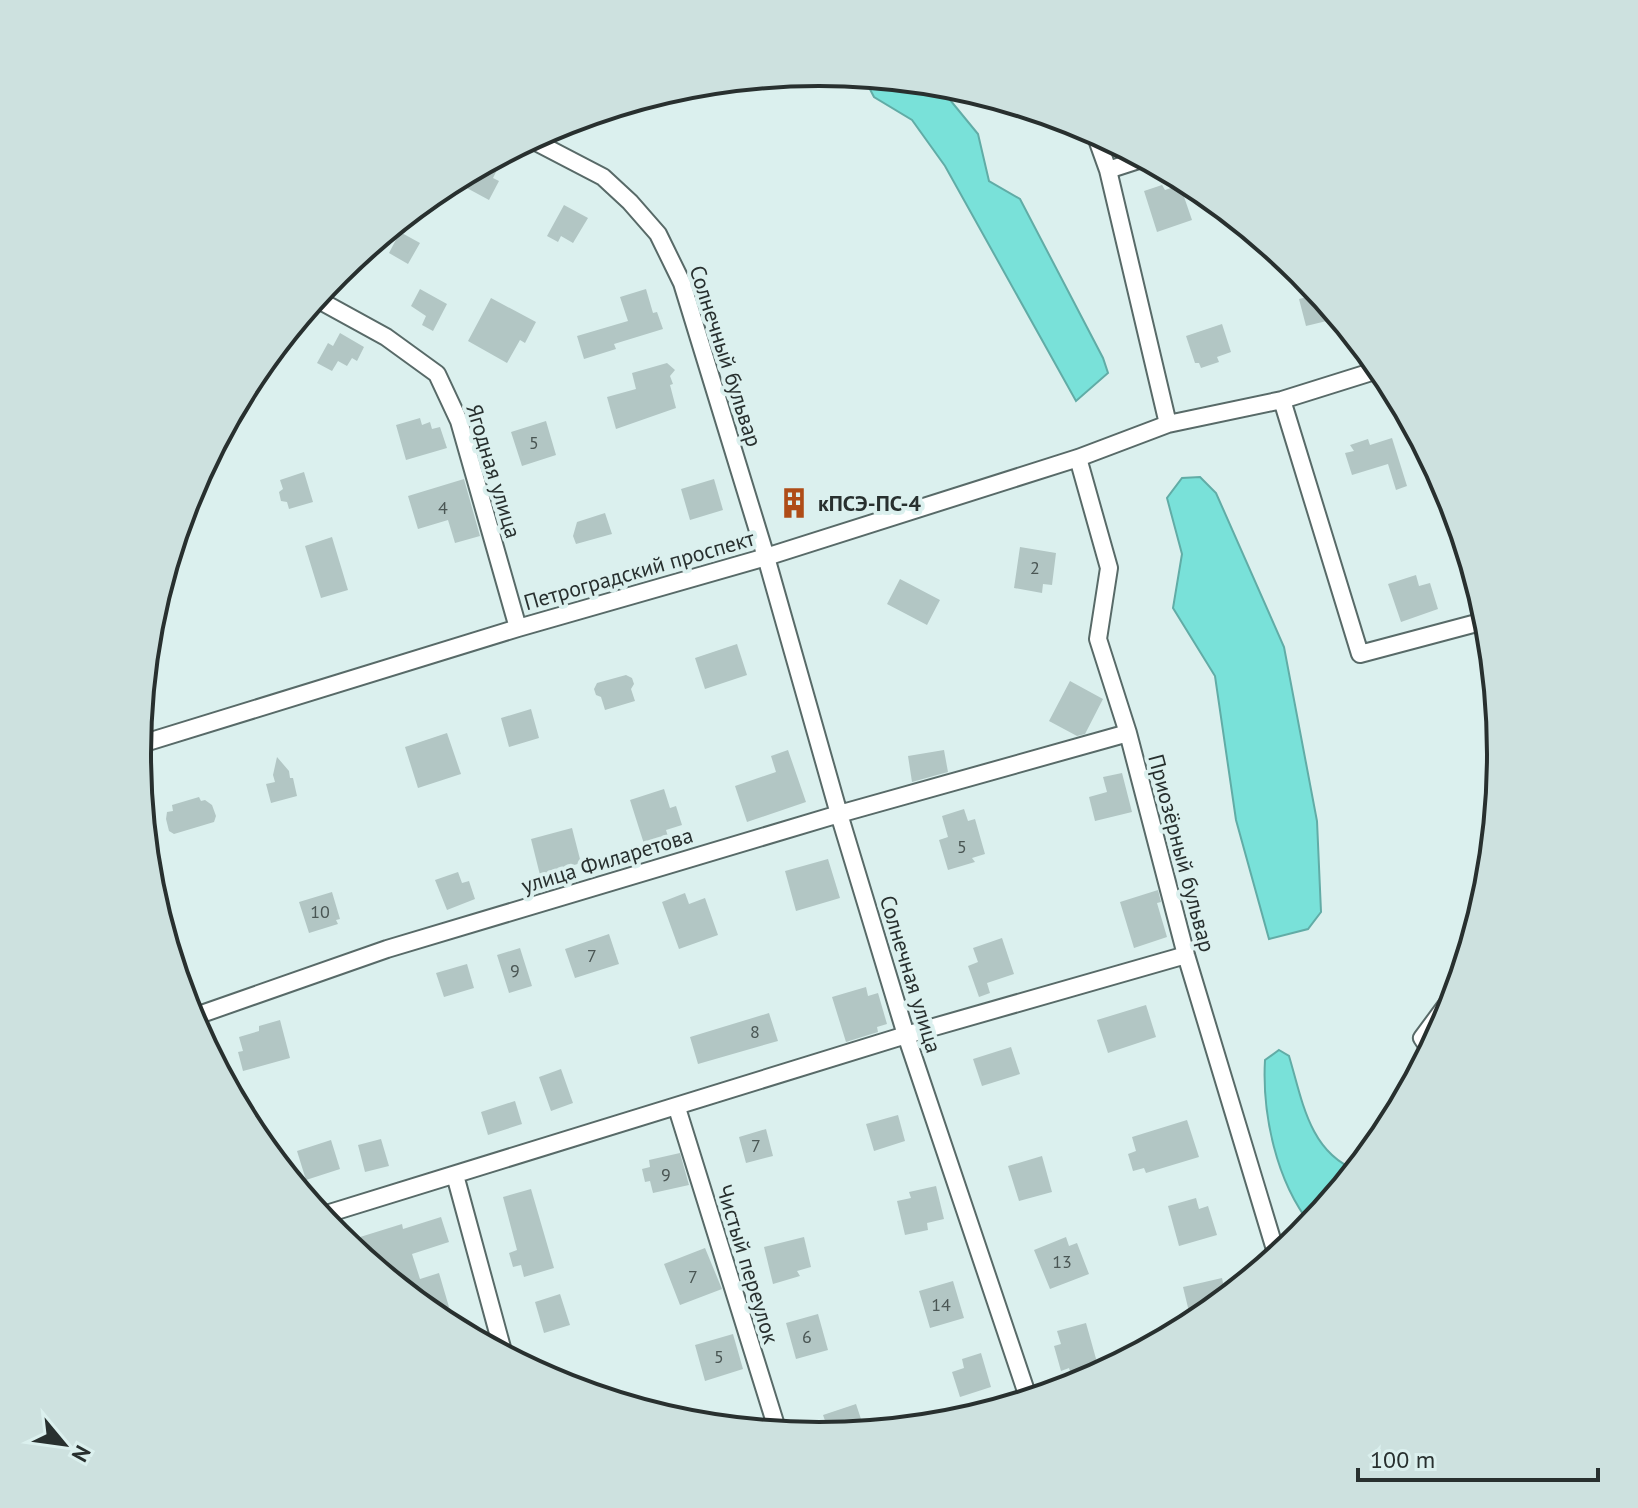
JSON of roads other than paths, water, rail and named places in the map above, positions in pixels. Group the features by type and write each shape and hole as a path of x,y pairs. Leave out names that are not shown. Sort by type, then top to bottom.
{"street":[{"name":"Солнечный бульвар","path":"543,146 603,177 658,234 682,283 766,557"},
{"path":"1100,149 1168,424"},
{"path":"1108,170 1130,163"},
{"name":"Ягодная улица","path":"326,304 386,337 437,374 459,421 518,628"},
{"name":"Петроградский проспект","path":"151,741 518,628 766,557 1078,458 1168,424 1282,400 1367,373"},
{"path":"1282,400 1360,654 1474,624"},
{"name":"Приозёрный бульвар","path":"1078,458 1109,568 1098,639 1128,733 1186,955 1273,1243"},
{"name":"Солнечная улица","path":"766,557 906,1035 1025,1389"},
{"name":"улица Филаретова","path":"204,1013 387,949 839,814 1128,733"},
{"path":"334,1212 906,1035 1186,955"},
{"name":"Чистый переулок","path":"677,1108 775,1421"},
{"path":"455,1175 500,1341"}],"water":[{"path":"869,88 949,99 978,134 989,181 1020,199 1103,358 1108,373 1076,401 945,166 912,120 874,97"},
{"path":"1200,477 1216,493 1284,647 1317,821 1321,912 1308,929 1269,939 1236,820 1215,676 1173,608 1182,554 1167,498 1182,478"},
{"path":"1279,1050 1289,1056 1310,1122 1328,1151 1346,1165 1303,1213 1280,1168 1274,1146 1266,1102 1265,1060"}],"place":[{"name":"кПСЭ-ПС-4","path":"794,503"}]}
